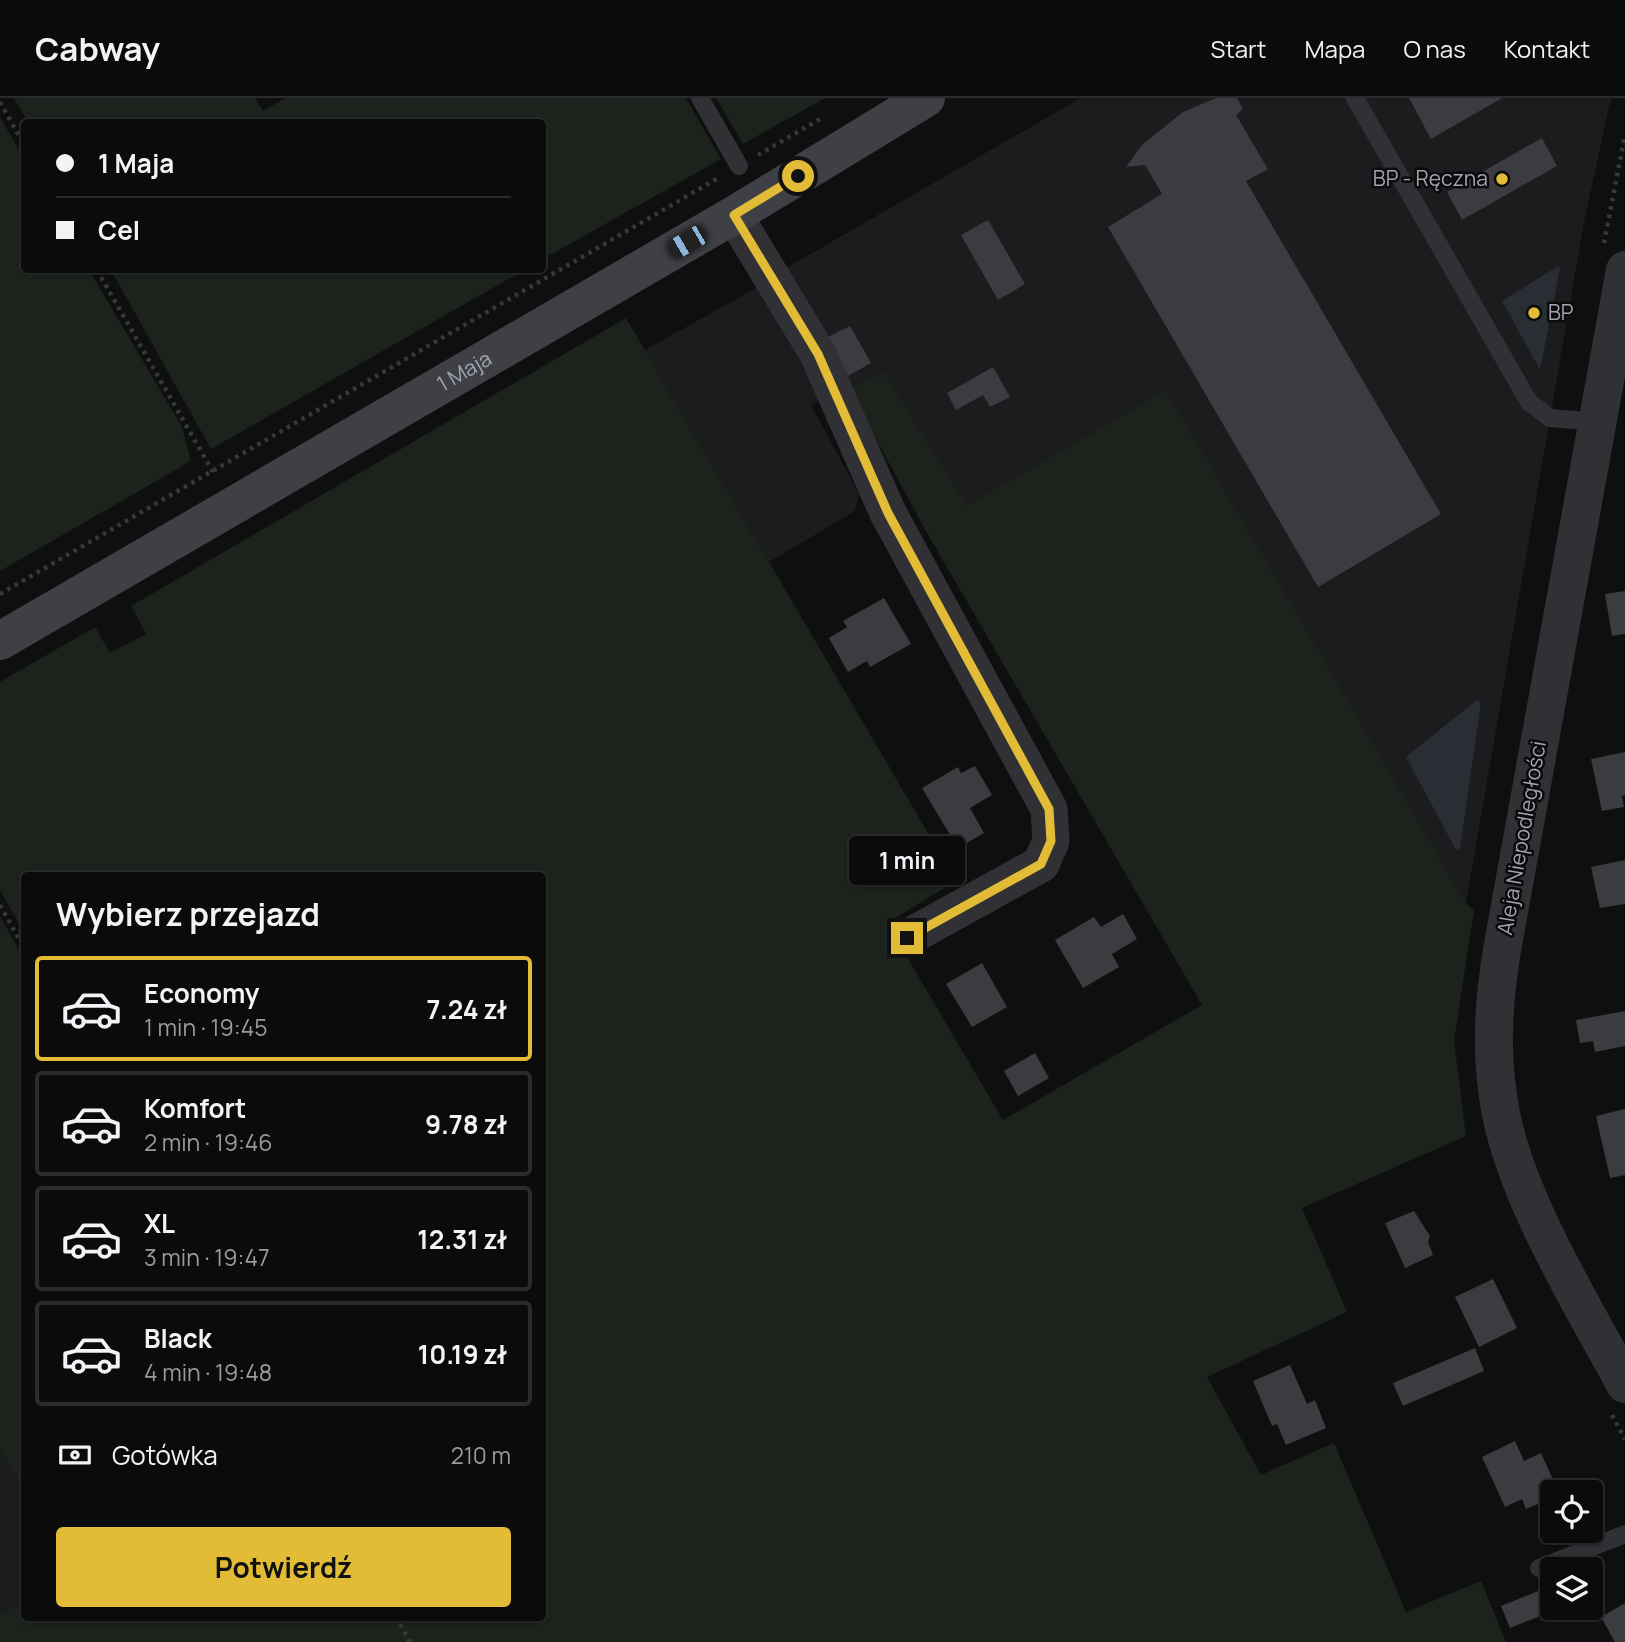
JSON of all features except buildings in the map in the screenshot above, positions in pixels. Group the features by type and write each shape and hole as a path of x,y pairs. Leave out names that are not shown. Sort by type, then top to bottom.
{"main road":[{"name":"1 Maja","path":"0,641 734,215 926,98"}],"street":[{"path":"734,215 818,354 888,513 1049,809 1051,841 1041,864 907,938"},
{"name":"Aleja Niepodległości","path":"1625,270 1497,977 1493,1039 1501,1116 1515,1165 1535,1211 1615,1344 1625,1384"}],"lane":[{"path":"700,98 739,166"},
{"path":"1355,98 1529,402 1550,418 1598,422"},
{"path":"1539,1568 1625,1534"}],"path":[{"path":"0,103 21,140"},
{"path":"0,594 821,118"},
{"path":"99,273 202,452"},
{"path":"0,905 21,943"},
{"path":"398,1621 410,1642"}],"shaded area":[{"path":"14,98 255,98 263,111 286,98 686,98 721,159 546,257 546,119 26,119"},
{"path":"716,98 825,98 743,144"},
{"path":"1081,98 1611,98 1584,222 1466,903 1255,544 967,506 850,391 781,271"},
{"path":"0,117 21,154 21,273 91,273 182,427 191,461 0,571"},
{"path":"1558,266 1560,268 1540,370 1502,301"},
{"path":"113,273 519,273 211,449"},
{"path":"767,282 831,392 811,405 859,494 855,511 769,562 645,350"},
{"path":"626,318 956,881 887,923 1003,1120 1202,1005 927,533 850,391 883,371 967,506 1166,390 1466,903 1474,910 1454,1040 1466,1136 1302,1208 1347,1312 1207,1377 1261,1475 1334,1443 1406,1612 1481,1581 1506,1642 0,1642 0,1615 21,1602 21,1621 546,1621 546,872 21,872 21,928 0,890 0,682 95,627 110,653 146,634 131,606"},
{"path":"1477,700 1481,703 1460,848 1456,850 1406,757"},
{"path":"0,916 21,954 21,1486 0,1449"},
{"path":"0,1449 21,1486 21,1602 0,1615"}],"place":[{"name":"BP - Ręczna","path":"1502,179"},
{"name":"BP","path":"1534,313"}],"route":[{"path":"798,176 734,215 818,354 852,426 888,513 1049,809 1051,841 1041,864 907,938"}]}
